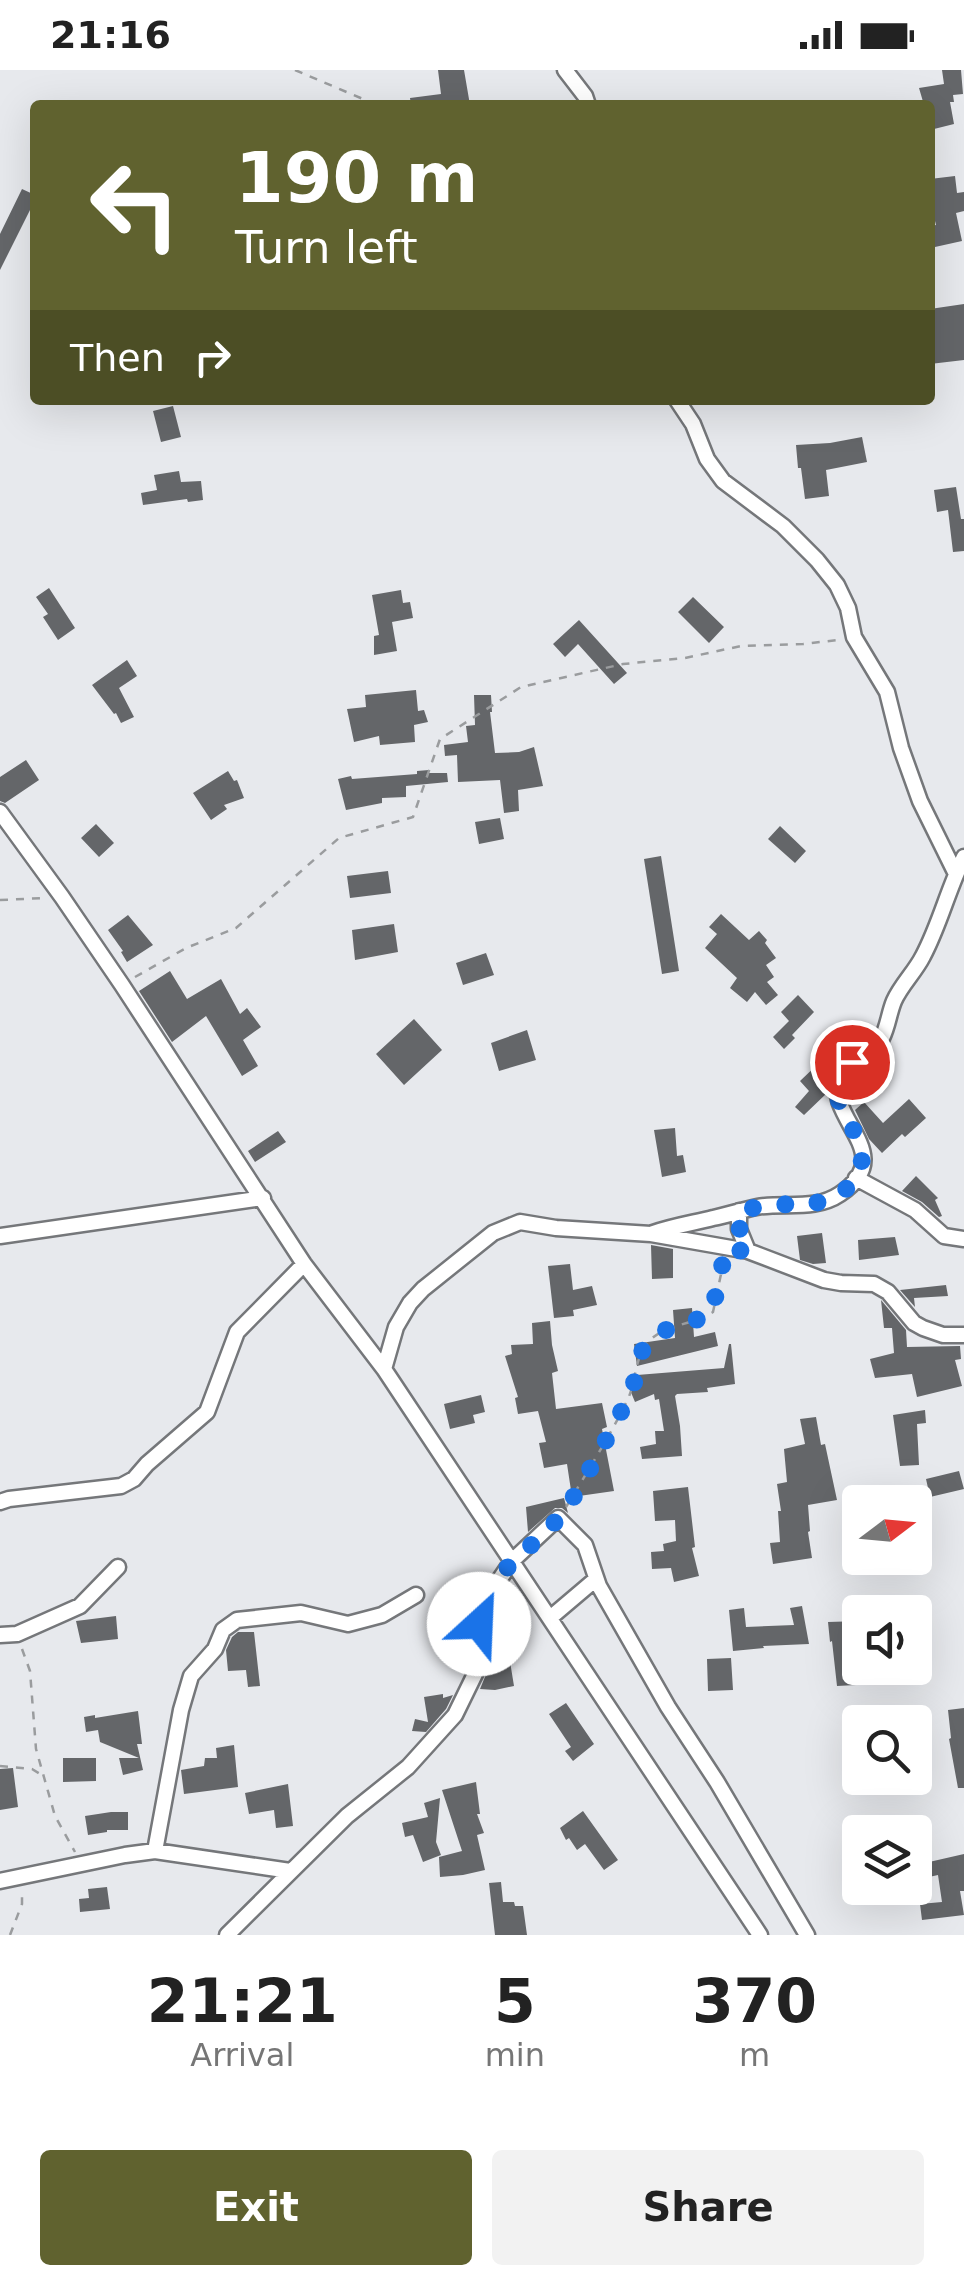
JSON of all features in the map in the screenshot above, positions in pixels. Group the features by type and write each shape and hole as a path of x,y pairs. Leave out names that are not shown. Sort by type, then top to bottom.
{"street":[{"path":"565,70 587,100"},
{"path":"680,405 706,459 723,482 783,526 838,585 854,637 887,692 910,775 929,824 956,874"},
{"path":"0,812 122,985 304,1264 384,1369 760,1935"},
{"path":"650,1234 739,1211 822,1203 840,1194 856,1178 863,1163 862,1151 838,1101 838,1077 844,1067 879,1043 894,1002 936,930 964,857"},
{"path":"856,1178 915,1210 944,1236 964,1239"},
{"path":"0,1236 263,1198"},
{"path":"739,1211 738,1224 748,1252"},
{"path":"384,1369 396,1326 410,1302 494,1232 526,1222 556,1228 650,1234 748,1252 841,1284 874,1284 888,1292 914,1323 943,1336 964,1335"},
{"path":"0,1502 120,1486 134,1479 207,1412 238,1332 304,1264"},
{"path":"227,1935 347,1816 408,1767 455,1715 477,1670 480,1612 486,1598 512,1561 558,1518 585,1546 596,1580 668,1708 717,1782 807,1935"},
{"path":"0,1634 17,1634 80,1606 118,1567"},
{"path":"550,1618 596,1580"},
{"path":"155,1851 186,1693 192,1676 214,1649 223,1630 236,1620 301,1613 348,1624 382,1615 416,1595"},
{"path":"0,1881 155,1851 290,1871"}],"path":[{"path":"295,70 365,100"},
{"path":"122,985 186,948 236,928 339,838 413,817 440,739 521,687 623,664 685,658 741,646 854,637"},
{"path":"0,900 62,897"},
{"path":"558,1518 625,1404 642,1349 662,1331 712,1312 726,1248"},
{"path":"17,1634 30,1671 36,1749 55,1816 71,1847 86,1863"},
{"path":"0,1766 32,1769 45,1777"},
{"path":"10,1935 22,1904 23,1876"}],"building":[{"path":"438,70 464,70 469,100 410,100 441,94"},
{"path":"942,70 961,70 963,94 953,95 954,102 950,102 954,124 935,129 935,100 923,100 919,88 944,84"},
{"path":"955,176 957,193 964,192 964,211 956,213 962,241 935,247 936,225 935,178"},
{"path":"22,189 30,193 30,210 0,270 0,234"},
{"path":"964,304 964,360 935,363 935,308"},
{"path":"173,406 181,437 161,442 153,411"},
{"path":"862,437 867,462 826,470 829,496 805,499 796,445"},
{"path":"179,471 181,482 201,481 203,500 143,505 141,493 157,490 154,475"},
{"path":"956,487 964,519 964,551 953,552 948,510 937,512 934,490"},
{"path":"49,588 75,628 58,640 36,597"},
{"path":"401,590 403,603 410,602 413,618 392,622 397,651 374,655 374,636 379,635 372,595"},
{"path":"693,597 724,627 709,643 678,612"},
{"path":"579,620 627,673 614,684 578,644 565,657 553,644"},
{"path":"127,660 137,676 119,688 134,717 121,723 92,685"},
{"path":"416,690 418,711 424,710 428,722 414,725 415,742 380,745 379,736 354,742 347,709 366,707 365,695"},
{"path":"474,695 491,695 495,753 534,747 543,786 518,790 519,811 504,813 500,780 458,782 457,755 445,756 444,745 468,742 466,726 475,725"},
{"path":"26,760 39,780 5,803 0,801 0,777"},
{"path":"429,770 447,773 448,782 406,786 406,797 382,798 382,803 346,810 338,779"},
{"path":"228,771 237,780 244,798 224,805 227,809 211,820 193,793"},
{"path":"500,818 504,839 479,844 475,822"},
{"path":"96,824 114,843 99,857 81,838"},
{"path":"780,826 806,851 795,863 768,839"},
{"path":"661,856 679,971 662,974 644,859"},
{"path":"388,871 391,893 350,898 347,876"},
{"path":"721,914 749,940 759,931 776,958 766,965 774,977 767,982 778,995 766,1005 755,992 747,1002 730,988 737,978 705,948 717,934 709,927"},
{"path":"128,915 153,945 127,962 108,930"},
{"path":"394,924 398,952 355,960 352,930"},
{"path":"486,953 494,975 463,985 456,963"},
{"path":"170,971 187,999 221,979 240,1014 247,1008 261,1027 243,1040 258,1066 242,1076 206,1016 172,1042 139,991"},
{"path":"798,995 814,1012 784,1049 773,1037 789,1021 781,1012"},
{"path":"414,1019 442,1050 404,1085 376,1054"},
{"path":"527,1030 536,1060 499,1071 491,1043"},
{"path":"821,1061 830,1071 827,1093 804,1115 795,1107 809,1091 800,1081"},
{"path":"909,1099 926,1118 882,1153 869,1139 855,1110 864,1102 883,1123"},
{"path":"675,1128 677,1156 683,1155 686,1172 662,1177 654,1130"},
{"path":"278,1131 286,1142 255,1162 248,1151"},
{"path":"916,1176 938,1198 935,1200 942,1216 902,1191"},
{"path":"822,1233 826,1263 800,1260 797,1236"},
{"path":"895,1237 899,1255 859,1260 858,1240"},
{"path":"651,1245 673,1249 673,1278 652,1279"},
{"path":"570,1264 573,1290 592,1286 597,1305 573,1310 574,1316 554,1318 548,1266"},
{"path":"946,1285 948,1296 914,1298 915,1307 900,1290"},
{"path":"881,1300 906,1330 907,1347 960,1346 961,1359 955,1360 962,1386 917,1397 912,1374 875,1378 870,1359 894,1353 892,1328 884,1328"},
{"path":"692,1308 694,1337 715,1332 718,1346 637,1366 634,1344 675,1338 673,1310"},
{"path":"550,1321 558,1371 552,1373 556,1409 602,1403 607,1427 602,1429 614,1491 572,1497 567,1464 544,1468 539,1443 546,1442 538,1411 518,1414 518,1397 505,1356 512,1354 511,1345 533,1344 532,1323"},
{"path":"729,1344 735,1384 675,1396 682,1456 642,1459 640,1447 656,1444 655,1431 664,1431 659,1399 655,1400 654,1394 635,1402 630,1390 640,1387 637,1375 724,1368"},
{"path":"481,1395 485,1412 473,1415 475,1423 450,1429 444,1404"},
{"path":"925,1410 926,1423 917,1424 919,1465 900,1466 893,1415"},
{"path":"816,1417 837,1500 808,1505 812,1558 773,1564 770,1543 780,1542 777,1484 787,1482 784,1449 805,1444 800,1419"},
{"path":"959,1471 964,1489 932,1497 932,1485 927,1485 926,1479"},
{"path":"688,1487 695,1547 692,1548 699,1576 674,1582 671,1568 652,1569 651,1552 664,1551 663,1544 676,1541 675,1520 655,1521 653,1491"},
{"path":"564,1498 568,1513 555,1508 528,1532 526,1507"},
{"path":"802,1606 809,1644 733,1651 729,1610 744,1608 746,1627 794,1625 790,1608"},
{"path":"116,1616 118,1639 81,1643 76,1621"},
{"path":"828,1622 842,1622 842,1685 856,1685 837,1686"},
{"path":"238,1632 254,1632 260,1686 248,1687 246,1670 228,1671 226,1650"},
{"path":"507,1643 514,1686 480,1689 487,1672 490,1644"},
{"path":"731,1658 733,1690 708,1691 707,1659"},
{"path":"443,1694 443,1698 453,1695 446,1709 426,1732 412,1731 415,1719 428,1722 424,1697"},
{"path":"566,1703 594,1744 573,1761 565,1751 571,1747 549,1714"},
{"path":"964,1708 964,1788 958,1788 948,1710"},
{"path":"138,1711 142,1744 137,1744 143,1770 123,1775 119,1758 139,1758 100,1742 98,1730 86,1732 84,1717"},
{"path":"234,1745 238,1787 184,1794 181,1770 204,1766 205,1758 217,1758 216,1748"},
{"path":"63,1758 96,1758 96,1781 63,1782"},
{"path":"13,1768 18,1807 0,1810 0,1769"},
{"path":"476,1782 477,1814 484,1833 477,1835 485,1870 440,1877 439,1857 462,1851 442,1790"},
{"path":"288,1784 293,1826 276,1828 274,1810 249,1814 245,1793"},
{"path":"440,1798 436,1842 441,1855 423,1862 413,1835 405,1837 402,1823 428,1817 424,1803"},
{"path":"583,1811 618,1860 604,1870 585,1844 577,1850 560,1828"},
{"path":"128,1812 128,1830 88,1835 85,1816"},
{"path":"964,1854 964,1891 960,1891 964,1915 922,1920 920,1905 942,1902 938,1875 932,1876 932,1861"},
{"path":"501,1882 503,1902 523,1906 527,1935 495,1935 489,1883"},
{"path":"107,1887 110,1909 80,1912 79,1899 89,1898 88,1889"}],"route":[{"path":"479,1624 480,1612 491,1590 512,1561 563,1512 591,1466 632,1390 642,1349 662,1331 712,1312 726,1248 748,1252 738,1224 739,1211 822,1203 840,1194 856,1178 863,1163 862,1151 856,1132 840,1108 837,1091 840,1072 852,1062"}]}
